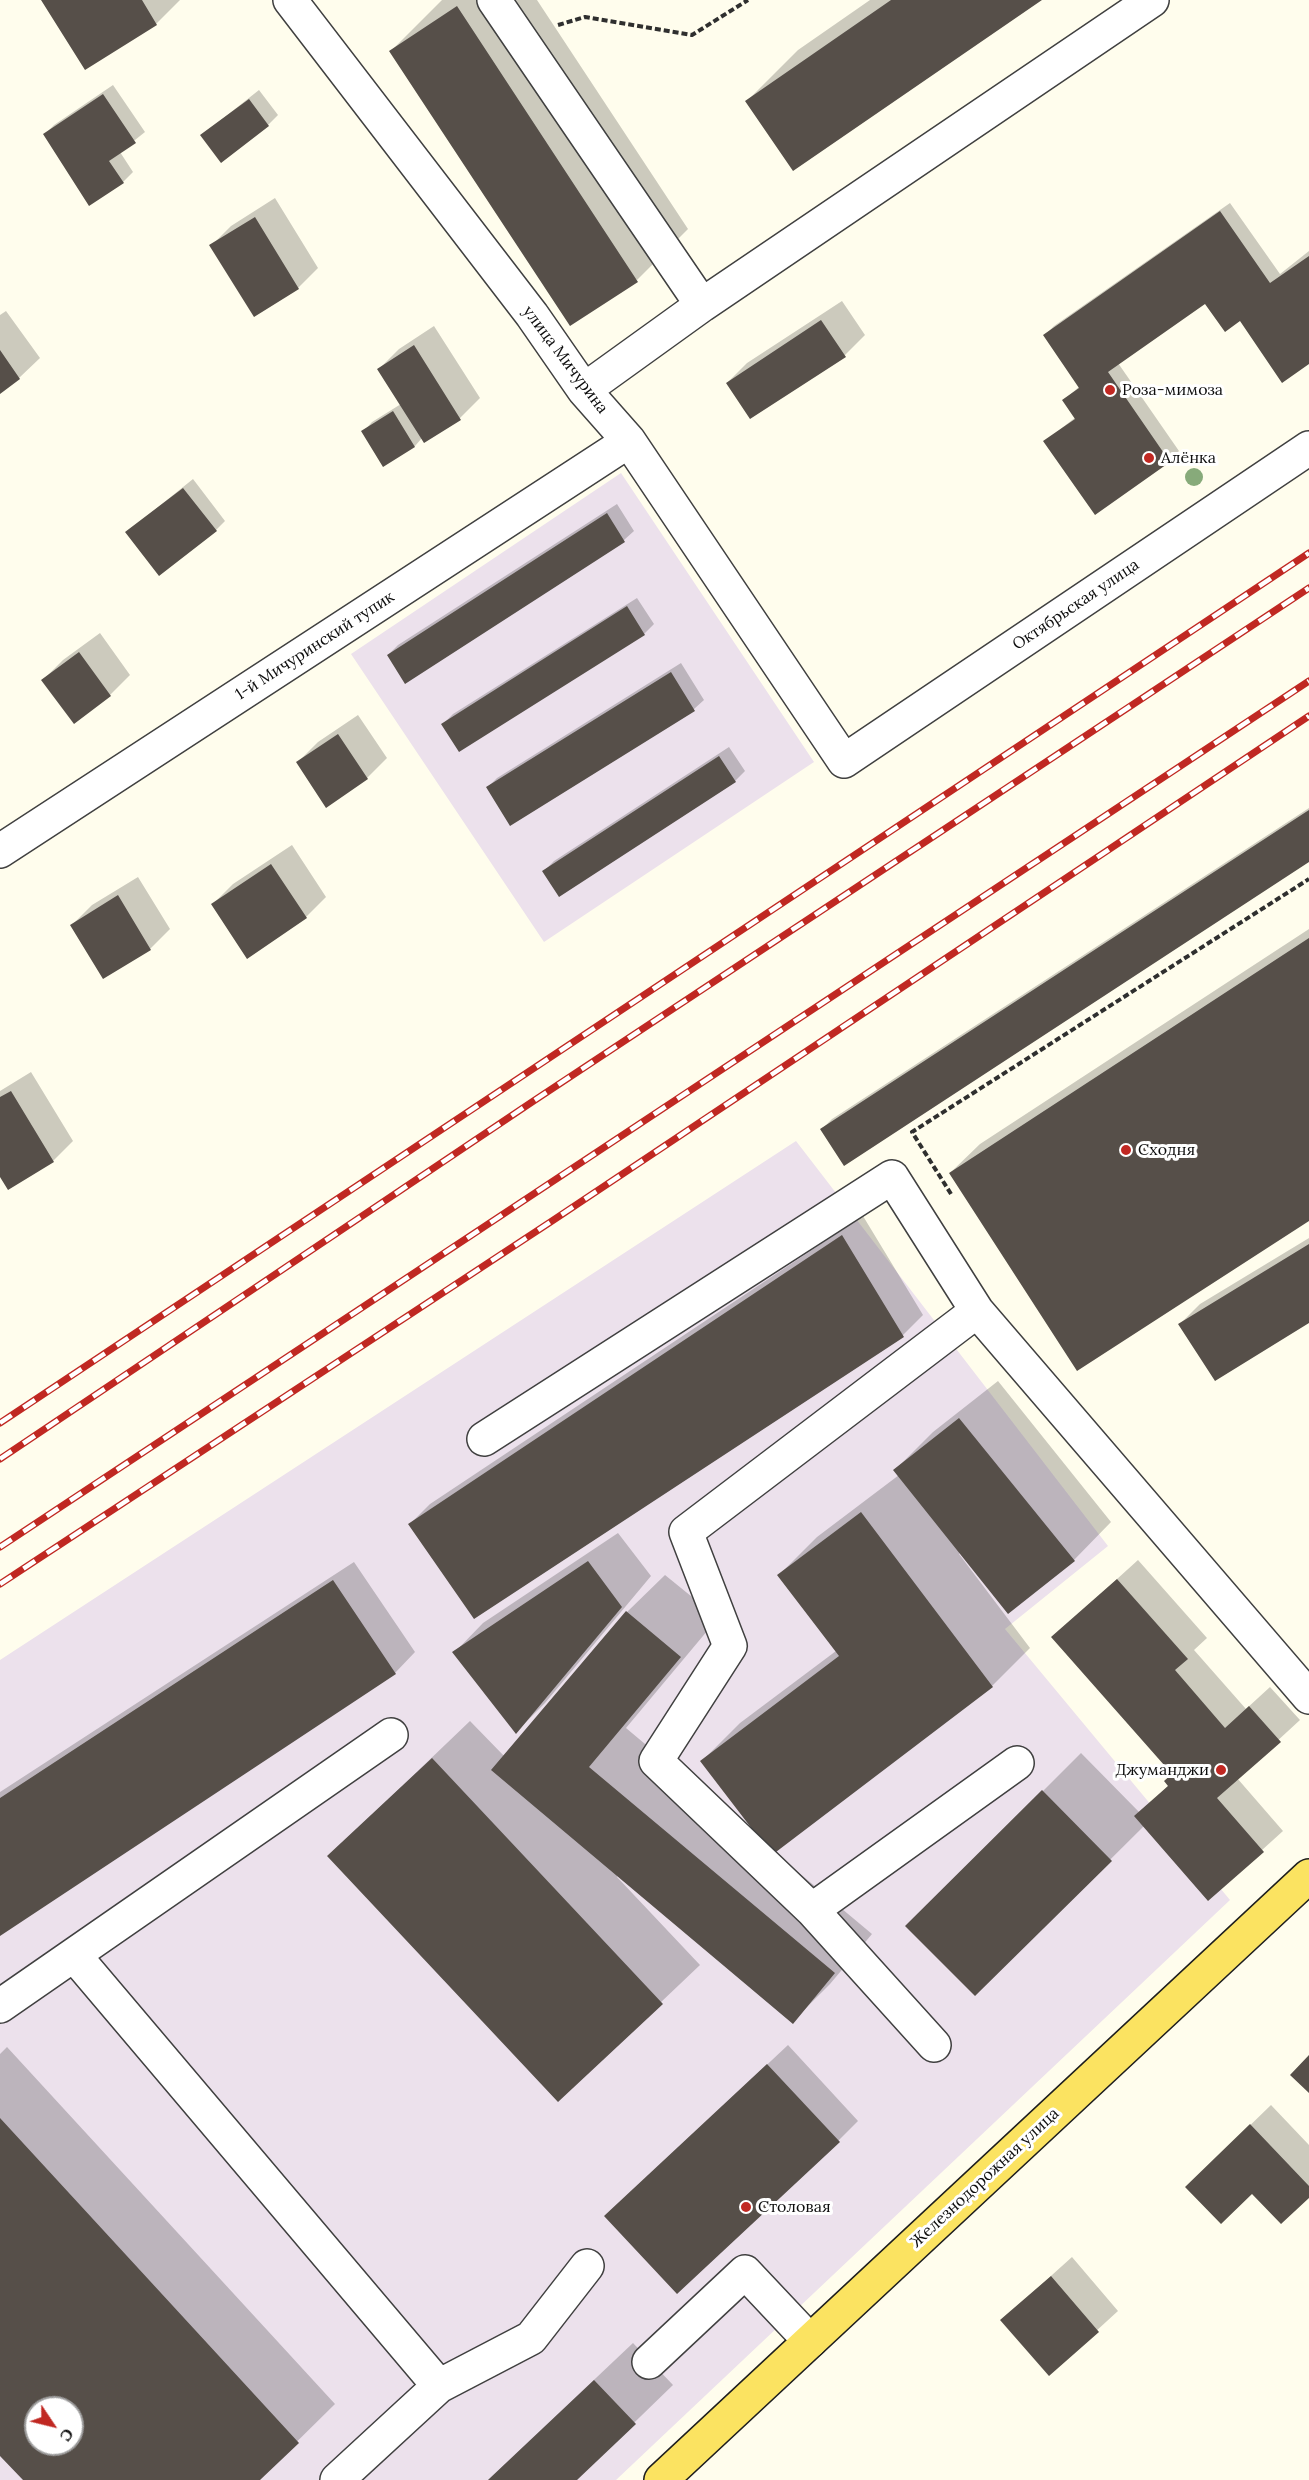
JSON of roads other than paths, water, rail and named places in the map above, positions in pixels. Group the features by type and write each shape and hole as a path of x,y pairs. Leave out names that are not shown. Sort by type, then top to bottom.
{"main road":[{"name":"Железнодорожная улица","path":"661,2480 1309,1876"}],"street":[{"path":"494,0 702,305"},
{"path":"584,390 702,305 1152,0"},
{"name":"улица Мичурина","path":"298,2 532,315 584,390 629,441 844,761"},
{"name":"1-й Мичуринский тупик","path":"0,851 629,441"},
{"name":"Октябрьская улица","path":"844,761 1309,448"},
{"path":"484,1439 892,1177 977,1311 1309,1697"},
{"path":"934,2045 812,1910 656,1761 729,1646 686,1532 977,1311"},
{"path":"0,2006 391,1735"},
{"path":"812,1910 1017,1763"},
{"path":"74,1955 439,2386"},
{"path":"337,2480 439,2386 531,2338 587,2266"},
{"path":"649,2362 745,2272 810,2341"}],"railway":[{"path":"0,1423 1309,553"},
{"path":"0,1459 532,1102 1309,588"},
{"path":"0,1547 1309,681"},
{"path":"0,1584 552,1221 1309,716"}],"place":[{"name":"Роза-мимоза","path":"1110,390"},
{"name":"Алёнка","path":"1149,458"},
{"name":"Сходня","path":"1126,1150"},
{"name":"Джуманджи","path":"1221,1770"},
{"name":"Столовая","path":"746,2207"}]}
